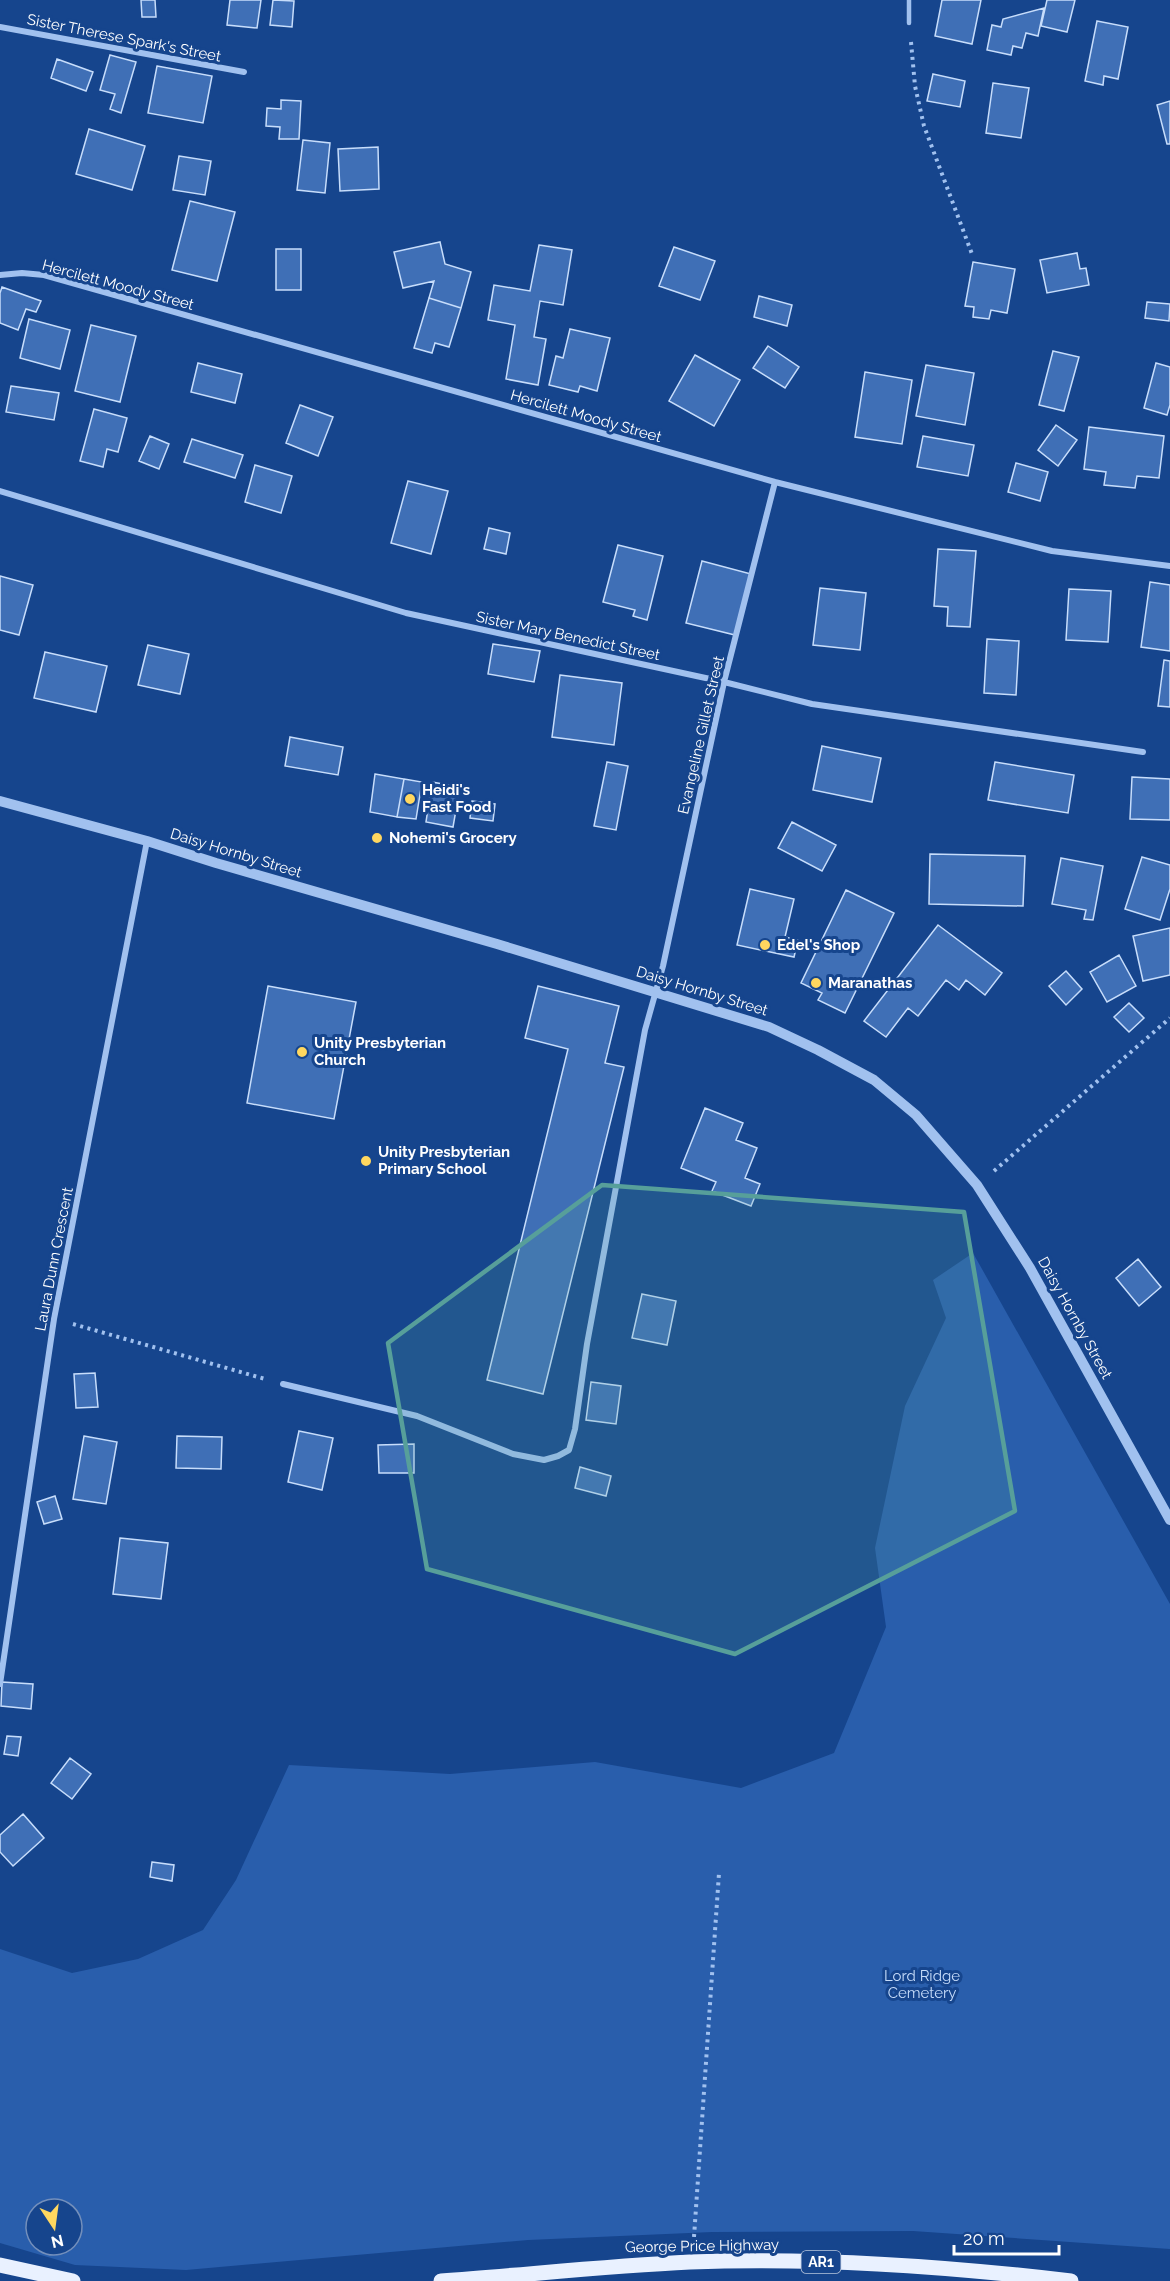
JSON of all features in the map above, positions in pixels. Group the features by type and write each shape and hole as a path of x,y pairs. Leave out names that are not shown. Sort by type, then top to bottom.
{"main road":[{"name":"George Price Highway","path":"441,2281 588,2275 692,2262 849,2262 985,2271 1071,2281"},
{"path":"0,2265 73,2281"}],"street":[{"name":"Sister Therese Spark's Street","path":"0,27 244,72"},
{"name":"Hercilett Moody Street","path":"0,275 22,273 44,275 775,482 1052,551 1170,566"},
{"name":"Evangeline Gillet Street","path":"283,1384 417,1416 513,1454 544,1460 569,1450 575,1429 586,1344 645,1030 657,994 724,682 775,482"},
{"name":"Sister Mary Benedict Street","path":"0,491 406,613 724,682 812,704 1143,752"},
{"name":"Daisy Hornby Street","path":"0,801 147,841 769,1027 874,1080 916,1115 977,1185 1030,1268 1170,1520"},
{"name":"Laura Dunn Crescent","path":"0,1684 54,1319 147,841"}],"lane":[{"path":"909,0 909,23"}],"path":[{"path":"909,23 915,86 924,126 972,254"},
{"path":"977,1185 1170,1018"},
{"path":"54,1319 283,1384"},
{"path":"692,2262 719,1873"}],"highlighted area":[{"path":"602,1185 964,1212 1015,1511 735,1654 427,1569 388,1343"}],"green space":[{"name":"Lord Ridge Cemetery","path":"973,1253 1170,1604 1170,2249 913,2231 712,2232 528,2240 186,2270 75,2265 48,2257 84,2257 84,2197 24,2197 24,2250 0,2243 0,1949 72,1973 138,1959 203,1930 236,1880 289,1765 450,1774 595,1762 741,1788 834,1753 886,1627 875,1548 905,1406 946,1318 933,1280"}],"building":[{"path":"141,0 155,0 156,17 142,17"},
{"path":"230,0 261,0 257,28 227,25"},
{"path":"273,0 294,1 292,27 270,25"},
{"path":"942,0 981,0 972,44 935,36"},
{"path":"1047,0 1075,0 1067,32 1041,26"},
{"path":"1044,8 1038,36 1026,33 1022,48 1013,46 1011,55 987,50 992,25 1001,27 1003,19"},
{"path":"1097,21 1128,27 1118,79 1104,76 1103,85 1085,81"},
{"path":"110,55 136,62 121,113 110,109 115,94 100,90"},
{"path":"57,59 93,72 86,91 51,78"},
{"path":"157,66 212,76 203,123 148,113"},
{"path":"933,74 965,81 960,107 927,101"},
{"path":"993,83 1029,88 1021,138 986,133"},
{"path":"281,100 301,101 299,139 279,139 280,127 266,126 267,108 281,109"},
{"path":"1170,101 1170,144 1167,144 1157,105"},
{"path":"89,129 145,146 132,190 76,174"},
{"path":"303,140 330,143 325,193 297,190"},
{"path":"378,147 379,189 340,191 338,149"},
{"path":"179,156 211,161 205,195 173,190"},
{"path":"190,201 235,212 217,281 172,270"},
{"path":"440,242 445,264 471,272 461,308 429,298 434,281 403,288 394,252"},
{"path":"539,245 572,250 563,305 540,301 534,337 546,339 538,385 506,379 515,325 488,320 494,285 530,291"},
{"path":"674,247 715,261 700,300 659,286"},
{"path":"276,249 301,249 301,290 276,290"},
{"path":"1077,253 1080,269 1086,268 1089,285 1047,293 1040,260"},
{"path":"973,262 1015,269 1007,313 991,310 989,319 973,317 974,307 965,306"},
{"path":"2,287 41,301 36,312 26,309 18,330 0,323"},
{"path":"759,296 792,305 787,326 754,317"},
{"path":"429,298 461,308 449,347 435,343 432,353 414,348"},
{"path":"1147,302 1170,304 1169,321 1145,318"},
{"path":"29,319 70,330 60,369 20,358"},
{"path":"91,325 136,336 120,402 75,391"},
{"path":"570,329 610,338 597,391 580,386 578,392 549,385 556,356 563,358"},
{"path":"768,346 799,367 785,388 753,368"},
{"path":"1053,351 1079,357 1064,411 1039,405"},
{"path":"695,355 740,380 714,426 669,401"},
{"path":"198,363 242,374 235,403 191,392"},
{"path":"1156,363 1170,367 1170,405 1167,415 1144,408"},
{"path":"926,365 974,373 965,425 916,416"},
{"path":"865,372 912,380 902,444 855,437"},
{"path":"11,386 59,393 54,420 6,412"},
{"path":"300,405 333,417 318,456 286,443"},
{"path":"94,409 127,418 118,452 107,449 103,467 80,461"},
{"path":"1056,425 1077,440 1058,466 1038,450"},
{"path":"1089,427 1164,436 1159,478 1137,476 1135,488 1104,485 1106,472 1084,469"},
{"path":"150,436 169,444 159,469 139,461"},
{"path":"923,436 974,445 968,476 917,467"},
{"path":"192,439 243,455 235,478 184,462"},
{"path":"1016,463 1048,472 1040,501 1008,492"},
{"path":"255,465 292,476 281,513 245,502"},
{"path":"408,481 448,491 431,554 391,543"},
{"path":"489,528 510,533 506,554 484,549"},
{"path":"618,545 663,556 647,620 633,616 635,610 603,602"},
{"path":"938,549 976,551 970,627 947,626 948,607 934,606"},
{"path":"702,561 751,574 735,635 686,623"},
{"path":"0,576 33,585 19,635 0,630"},
{"path":"1150,582 1170,585 1170,651 1141,647"},
{"path":"820,588 866,593 860,650 813,645"},
{"path":"1069,589 1111,591 1108,642 1066,640"},
{"path":"987,639 1019,641 1016,695 984,693"},
{"path":"493,644 540,651 534,682 488,674"},
{"path":"148,645 189,654 180,694 138,685"},
{"path":"45,652 107,666 96,712 34,698"},
{"path":"1164,660 1170,661 1170,707 1158,706"},
{"path":"560,675 622,683 614,745 552,737"},
{"path":"290,737 343,747 338,775 285,766"},
{"path":"822,746 881,758 872,802 813,790"},
{"path":"607,762 628,766 616,830 594,826"},
{"path":"995,762 1074,775 1068,813 988,800"},
{"path":"375,774 404,779 397,817 370,812"},
{"path":"1132,777 1170,779 1170,820 1130,819"},
{"name":"Heidi's Fast Food","path":"404,779 422,782 416,819 397,817"},
{"path":"432,782 460,787 453,827 426,822"},
{"path":"472,801 495,804 493,821 470,818"},
{"path":"792,822 836,845 822,871 778,848"},
{"path":"930,854 1025,856 1023,906 929,904"},
{"path":"1142,857 1170,865 1170,889 1160,920 1125,909"},
{"path":"1061,858 1103,866 1093,920 1084,919 1086,910 1052,904"},
{"path":"750,889 794,899 785,937 798,940 794,957 737,945"},
{"path":"846,890 894,913 845,1013 818,1000 822,993 801,983"},
{"path":"938,925 1002,973 985,995 966,980 959,990 946,980 918,1016 908,1008 886,1037 864,1021"},
{"path":"1170,928 1170,975 1143,981 1133,936"},
{"path":"1119,955 1136,986 1107,1002 1090,972"},
{"path":"1066,971 1082,989 1066,1005 1049,986"},
{"name":"Unity Presbyterian Church","path":"268,986 356,1002 334,1119 247,1103"},
{"path":"538,986 619,1006 605,1063 624,1067 543,1394 487,1380 568,1049 525,1038"},
{"path":"1129,1003 1144,1018 1129,1032 1114,1017"},
{"path":"705,1108 743,1123 736,1140 757,1148 745,1178 760,1184 751,1206 712,1191 716,1182 681,1168"},
{"path":"1138,1259 1161,1287 1139,1306 1116,1278"},
{"path":"642,1294 676,1301 667,1345 632,1338"},
{"path":"95,1373 98,1407 76,1408 74,1374"},
{"path":"591,1382 621,1386 616,1424 586,1420"},
{"path":"299,1431 333,1438 322,1490 288,1482"},
{"path":"84,1436 117,1442 106,1504 73,1499"},
{"path":"177,1436 222,1437 221,1469 176,1468"},
{"path":"414,1444 414,1473 379,1473 378,1445"},
{"path":"580,1467 611,1476 606,1496 575,1488"},
{"path":"55,1496 62,1519 44,1524 37,1502"},
{"path":"120,1538 168,1543 161,1599 113,1594"},
{"path":"2,1682 33,1684 31,1709 1,1706"},
{"path":"7,1736 21,1737 18,1756 4,1754"},
{"path":"70,1758 91,1774 72,1799 51,1783"},
{"path":"23,1814 44,1838 13,1866 0,1852 0,1835"},
{"path":"152,1862 174,1865 172,1881 150,1877"}],"place":[{"name":"Heidi's Fast Food","path":"410,799"},
{"name":"Nohemi's Grocery","path":"377,838"},
{"name":"Edel's Shop","path":"765,945"},
{"name":"Maranathas","path":"816,983"},
{"name":"Unity Presbyterian Church","path":"302,1052"},
{"name":"Unity Presbyterian Primary School","path":"366,1161"}]}
